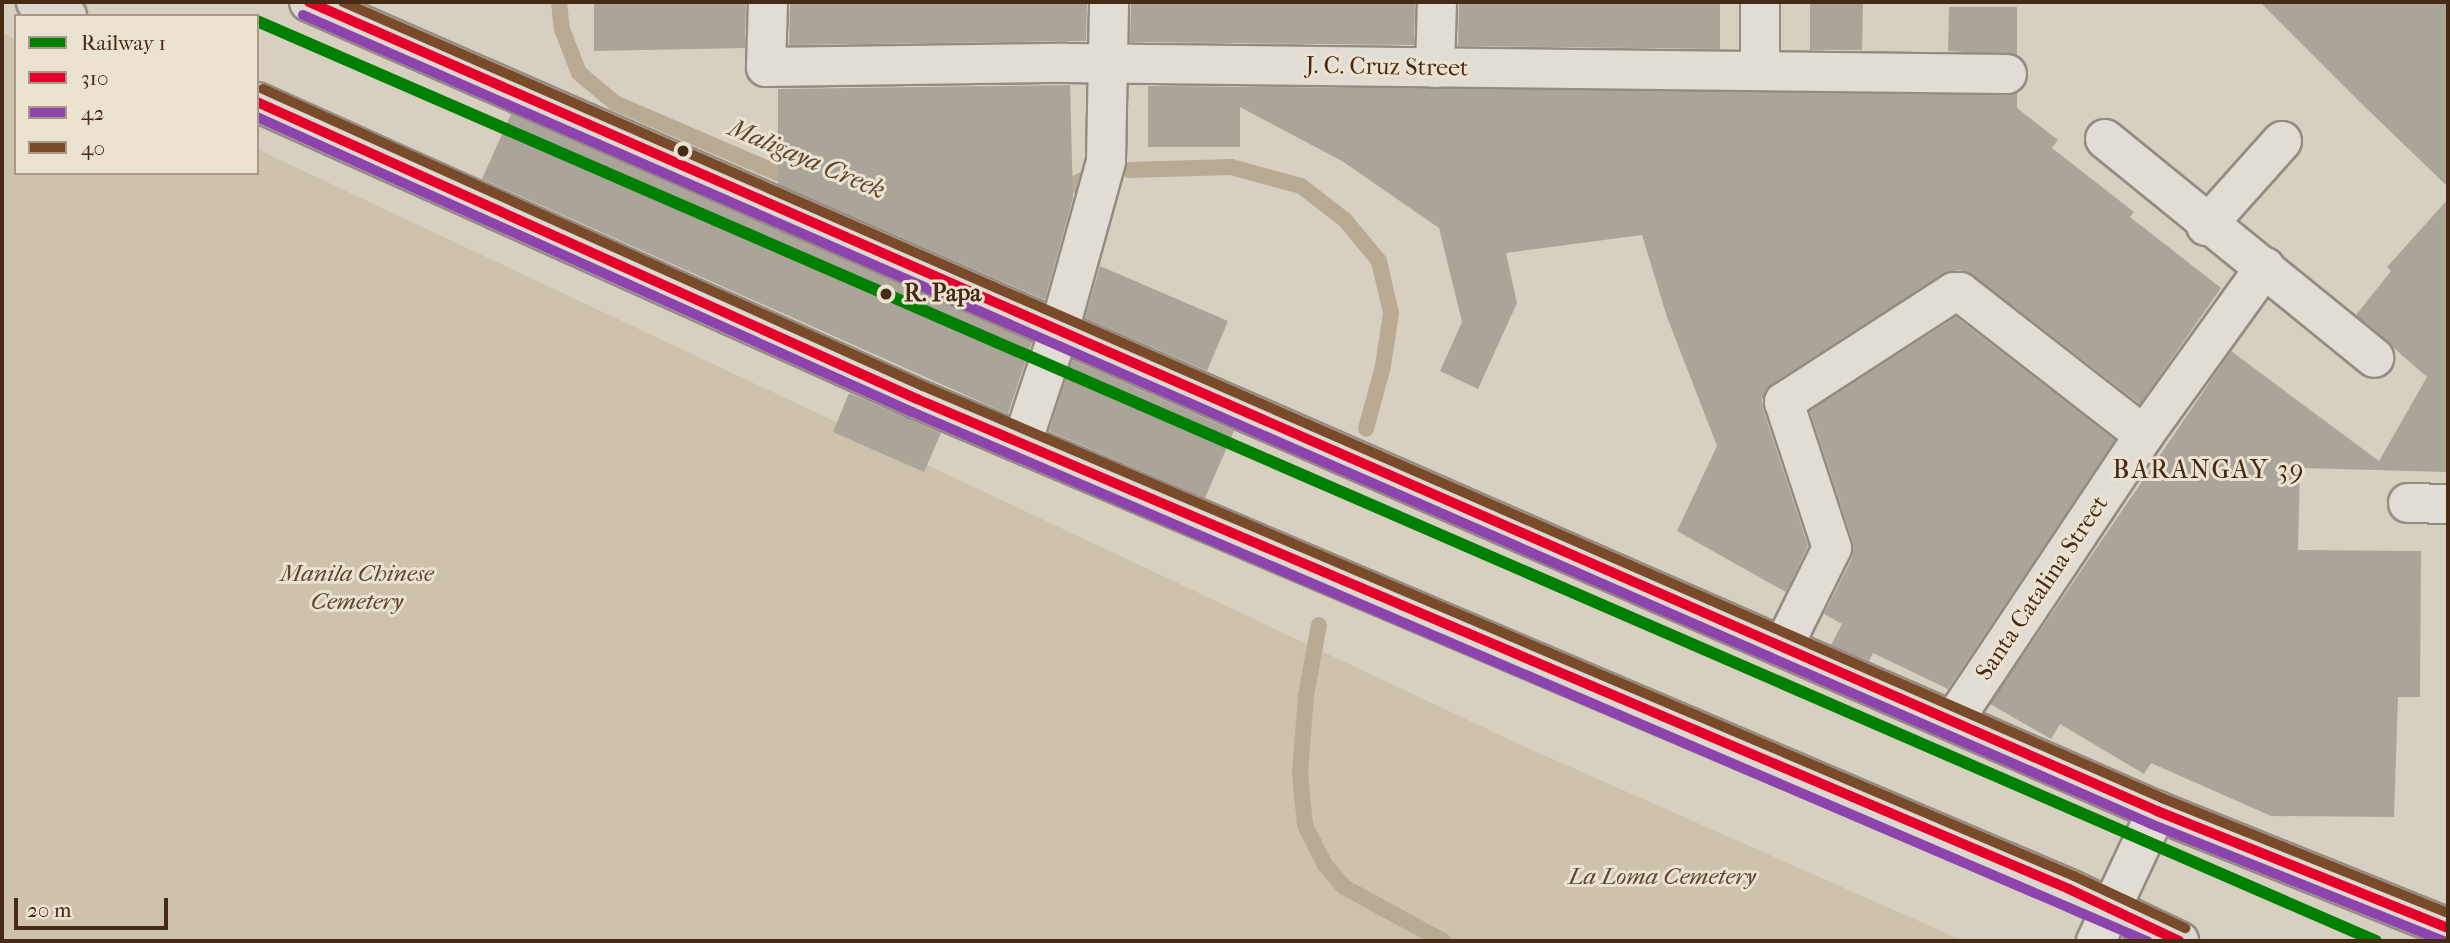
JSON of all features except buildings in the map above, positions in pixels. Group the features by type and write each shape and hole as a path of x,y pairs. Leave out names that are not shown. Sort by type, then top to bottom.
{"main road":[{"path":"36,2 63,14"},
{"path":"309,2 2157,811 2448,928"},
{"path":"259,103 1022,443 2068,889 2103,926 2179,941"}],"street":[{"name":"J. C. Cruz Street","path":"768,2 766,67 1108,64 2007,74"},
{"path":"1022,443 1059,331 1106,161 1109,2"},
{"path":"1435,68 1437,2"},
{"path":"1760,2 1760,71"},
{"path":"2105,139 2206,226 2265,267 2374,358"},
{"path":"2206,226 2281,141"},
{"name":"Santa Catalina Street","path":"1954,722 2144,435 2265,267"},
{"path":"1783,647 1832,548 1786,399 1957,291 2144,435"},
{"path":"2408,503 2448,504"},
{"path":"2103,926 2157,811"}],"green space":[{"name":"Manila Chinese Cemetery","path":"2,33 14,38 14,175 259,175 259,150 1521,745 1964,941 2,941"}],"waterway":[{"name":"Maligaya Creek","path":"559,2 562,29 579,73 615,103 796,181"},
{"name":"Maligaya Creek","path":"1129,170 1231,167 1301,186 1345,220 1379,261 1391,313 1383,366 1366,429"},
{"name":"Maligaya Creek","path":"1053,194 1089,177"},
{"name":"Maligaya Creek","path":"1319,625 1306,695 1300,773 1305,825 1325,865 1344,887 1443,941"}],"rail line":[{"name":"1","path":"259,22 2376,941"}],"transit line":[{"name":"310","path":"309,2 2157,811 2448,928"},
{"name":"40","path":"343,2 2162,798 2448,913"},
{"name":"42","path":"303,15 2151,824 2443,941"},
{"name":"40","path":"263,89 923,386 2074,876 2185,928"},
{"name":"310","path":"259,103 917,399 2069,889 2179,941"},
{"name":"42","path":"259,118 912,412 2147,941"}],"place":[{"name":"R. Papa","path":"886,294"}],"district":[{"name":"BARANGAY 39","path":"2209,470"}],"park label":[{"name":"La Loma Cemetery","path":"1662,877"}]}
